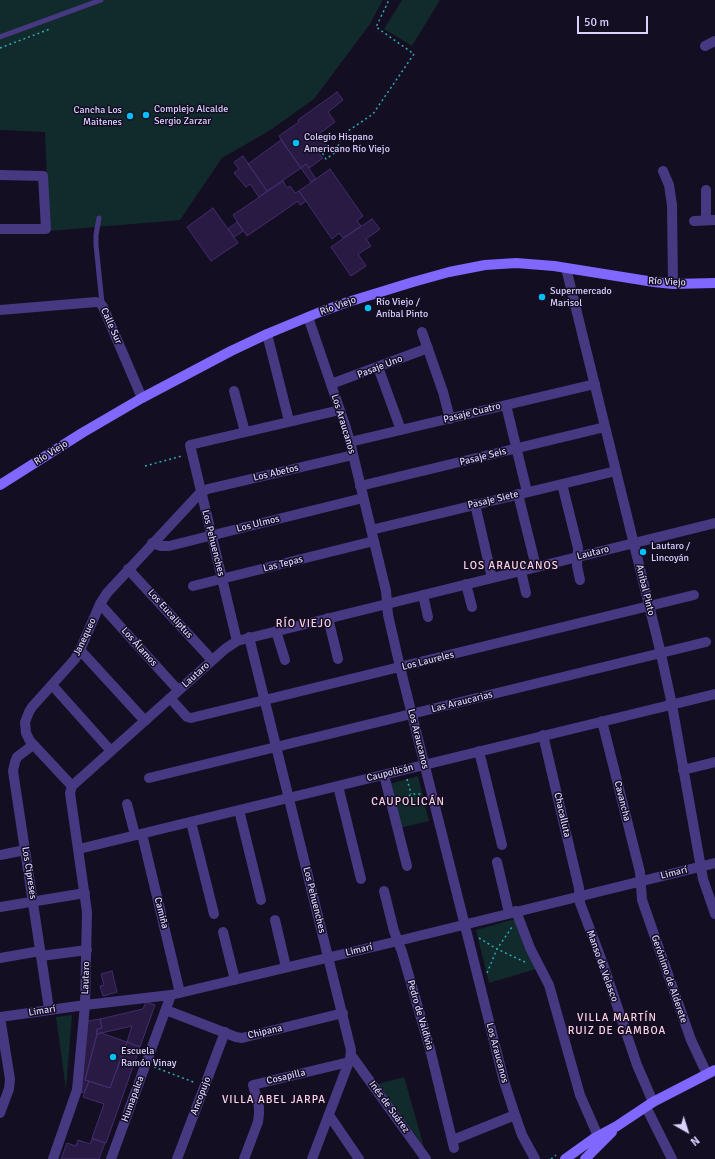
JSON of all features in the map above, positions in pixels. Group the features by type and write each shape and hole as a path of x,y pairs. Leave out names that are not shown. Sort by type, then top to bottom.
{"main road":[{"name":"Río Viejo","path":"0,485 82,433 142,398 205,364 267,334 348,302 449,272 501,263 542,264 642,281 673,284 715,283"},
{"path":"565,1159 649,1104 711,1072"},
{"path":"585,1159 617,1126"}],"street":[{"path":"704,46 715,41"},
{"path":"663,172 669,185 672,205 673,284"},
{"path":"0,175 43,176 46,229 0,229"},
{"path":"694,220 710,220 706,190"},
{"name":"Aníbal Pinto","path":"566,268 661,654 672,705 703,879 715,914"},
{"name":"Calle Sur","path":"0,310 96,302 102,304 142,398"},
{"name":"Los Araucanos","path":"308,318 350,442 386,591 388,615 400,667 504,1081 522,1135 535,1159"},
{"path":"422,332 443,392 450,419"},
{"path":"267,334 289,421"},
{"name":"Pasaje Uno","path":"331,384 428,348"},
{"path":"378,367 401,430"},
{"name":"Pasaje Cuatro","path":"350,442 595,384"},
{"path":"234,391 245,432"},
{"path":"506,405 516,448 522,493 536,567"},
{"path":"191,449 245,432 340,410"},
{"name":"Pasaje Seis","path":"360,486 605,427"},
{"name":"Los Pehuenches","path":"191,449 237,641"},
{"name":"Los Abetos","path":"201,492 208,489 353,455"},
{"name":"Pasaje Siete","path":"371,530 616,471"},
{"path":"562,484 578,548 577,566 580,580"},
{"name":"Janequeo","path":"72,786 33,745 26,733 26,717 32,707 66,669 80,650 106,593 201,492"},
{"name":"Los Ulmos","path":"152,544 165,546 363,498"},
{"path":"475,504 492,578"},
{"name":"Lautaro","path":"53,1159 77,1090 85,1004 87,928 85,893 70,793 72,786 224,649 237,641 715,523"},
{"name":"Las Tepas","path":"193,586 374,541"},
{"name":"Los Eucaliptus","path":"128,569 212,660"},
{"path":"521,570 526,593"},
{"path":"466,584 472,607"},
{"path":"423,595 428,617"},
{"name":"Los Laureles","path":"170,698 188,717 191,718 694,595"},
{"name":"Los Álamos","path":"100,604 178,690"},
{"path":"328,618 338,658"},
{"path":"276,631 285,660"},
{"name":"Los Pehuenches","path":"249,637 350,1045 350,1059 312,1159"},
{"name":"Las Araucarias","path":"149,778 706,642"},
{"path":"80,650 145,721"},
{"path":"52,685 111,751"},
{"name":"Caupolicán","path":"78,849 715,694"},
{"name":"Cavancha","path":"602,721 640,872 640,881"},
{"name":"Chacalluta","path":"543,735 579,888 579,896"},
{"name":"Los Cipreses","path":"33,745 17,758 13,766 49,1009"},
{"path":"479,751 502,844"},
{"path":"683,770 715,762"},
{"path":"384,774 407,866"},
{"path":"338,786 361,879"},
{"path":"127,804 138,835"},
{"path":"239,810 261,900"},
{"path":"191,822 214,914"},
{"name":"Camiña","path":"138,835 176,994"},
{"path":"0,855 25,850"},
{"path":"497,862 514,914 548,985 580,1095 598,1136"},
{"name":"Limarí","path":"0,1017 85,1004 176,994 398,941 465,927 579,896 715,863"},
{"name":"Gerónimo de Alderete","path":"640,881 642,900 683,1020 691,1040 711,1072"},
{"name":"Pedro de Valdivia","path":"384,891 430,1049 453,1144 515,1115"},
{"path":"0,907 85,893"},
{"name":"Manso de Velasco","path":"579,896 585,919 603,964 649,1104 672,1159"},
{"path":"275,920 286,967"},
{"path":"223,932 235,980"},
{"path":"0,958 86,950"},
{"name":"Humapalca","path":"111,1159 166,1010 176,994"},
{"name":"Chipana","path":"166,1010 242,1038 343,1013"},
{"path":"0,1017 5,1080 9,1089 0,1113"},
{"name":"Ancopujo","path":"177,1159 225,1032"},
{"name":"Cosapilla","path":"244,1159 260,1114 252,1085 350,1059"},
{"name":"Inés de Suárez","path":"350,1059 426,1159"},
{"path":"329,1115 359,1159"}],"lane":[{"path":"0,37 101,0"},
{"path":"99,218 96,245 102,304"}],"path":[{"path":"320,149 326,159 336,152 342,135 373,114 414,54 376,27 389,0"},
{"path":"0,48 50,29"},
{"path":"145,466 191,449"},
{"path":"405,769 411,794"},
{"path":"393,812 411,794 432,795"},
{"path":"480,990 497,949 514,914"},
{"path":"465,927 497,949 541,969"},
{"path":"146,1064 205,1086"}],"green space":[{"name":"Complejo Alcalde Sergio Zarzar","path":"0,0 383,0 370,24 314,99 269,131 222,158 180,220 49,231 45,132 0,130"},
{"path":"402,0 440,0 412,46 384,29"},
{"path":"418,776 429,821 399,828 389,784"},
{"path":"515,919 524,947 536,969 489,983 476,930"},
{"path":"72,1015 66,1089 56,1017"},
{"path":"404,1077 424,1147 378,1084"}],"building":[{"path":"337,92 343,100 328,112 335,122 319,134 326,145 317,151 323,158 309,168 306,164 301,168 279,136 299,122 298,120"},
{"path":"281,140 301,168 267,191 248,164"},
{"path":"243,156 267,191 259,197 250,184 246,187 234,173 239,169 234,162"},
{"path":"306,164 316,179 311,182 301,168"},
{"path":"330,169 363,216 357,221 361,226 343,238 339,233 332,239 299,191"},
{"path":"283,181 287,188 290,186 295,193 299,191 306,201 300,205 298,201 247,236 233,215"},
{"path":"213,208 238,243 211,261 187,227"},
{"path":"372,219 380,229 366,239 371,246 358,254 366,266 351,276 331,247"},
{"path":"237,222 243,231 234,237 228,229"},
{"path":"112,971 117,992 103,996 100,986 104,985 101,974"},
{"path":"146,1002 155,1005 140,1047 127,1042 132,1026 97,1034 97,1029 102,1028 100,1019 143,1009"},
{"path":"100,1019 102,1028 97,1029 85,1080 89,1081 84,1093 81,1092 88,1021"},
{"path":"101,1033 127,1042 110,1088 85,1080 97,1034"},
{"path":"127,1042 140,1047 106,1143 92,1138 104,1104 83,1097 89,1081 110,1088"},
{"path":"92,1139 105,1143 99,1159 61,1159 67,1143 76,1146 78,1140 90,1144"}],"place":[{"name":"Complejo Alcalde Sergio Zarzar","path":"146,115"},
{"name":"Cancha Los Maitenes","path":"130,116"},
{"name":"Colegio Hispano Americano Río Viejo","path":"296,143"},
{"name":"Supermercado Marisol","path":"542,297"},
{"name":"Río Viejo / Aníbal Pinto","path":"368,308"},
{"name":"Lautaro / Lincoyán","path":"643,552"},
{"name":"Escuela Ramón Vinay","path":"113,1057"}],"district":[{"name":"LOS ARAUCANOS","path":"511,566"},
{"name":"RÍO VIEJO","path":"304,624"},
{"name":"CAUPOLICÁN","path":"408,802"},
{"name":"VILLA MARTÍN RUIZ DE GAMBOA","path":"617,1024"},
{"name":"VILLA ABEL JARPA","path":"274,1100"}]}
